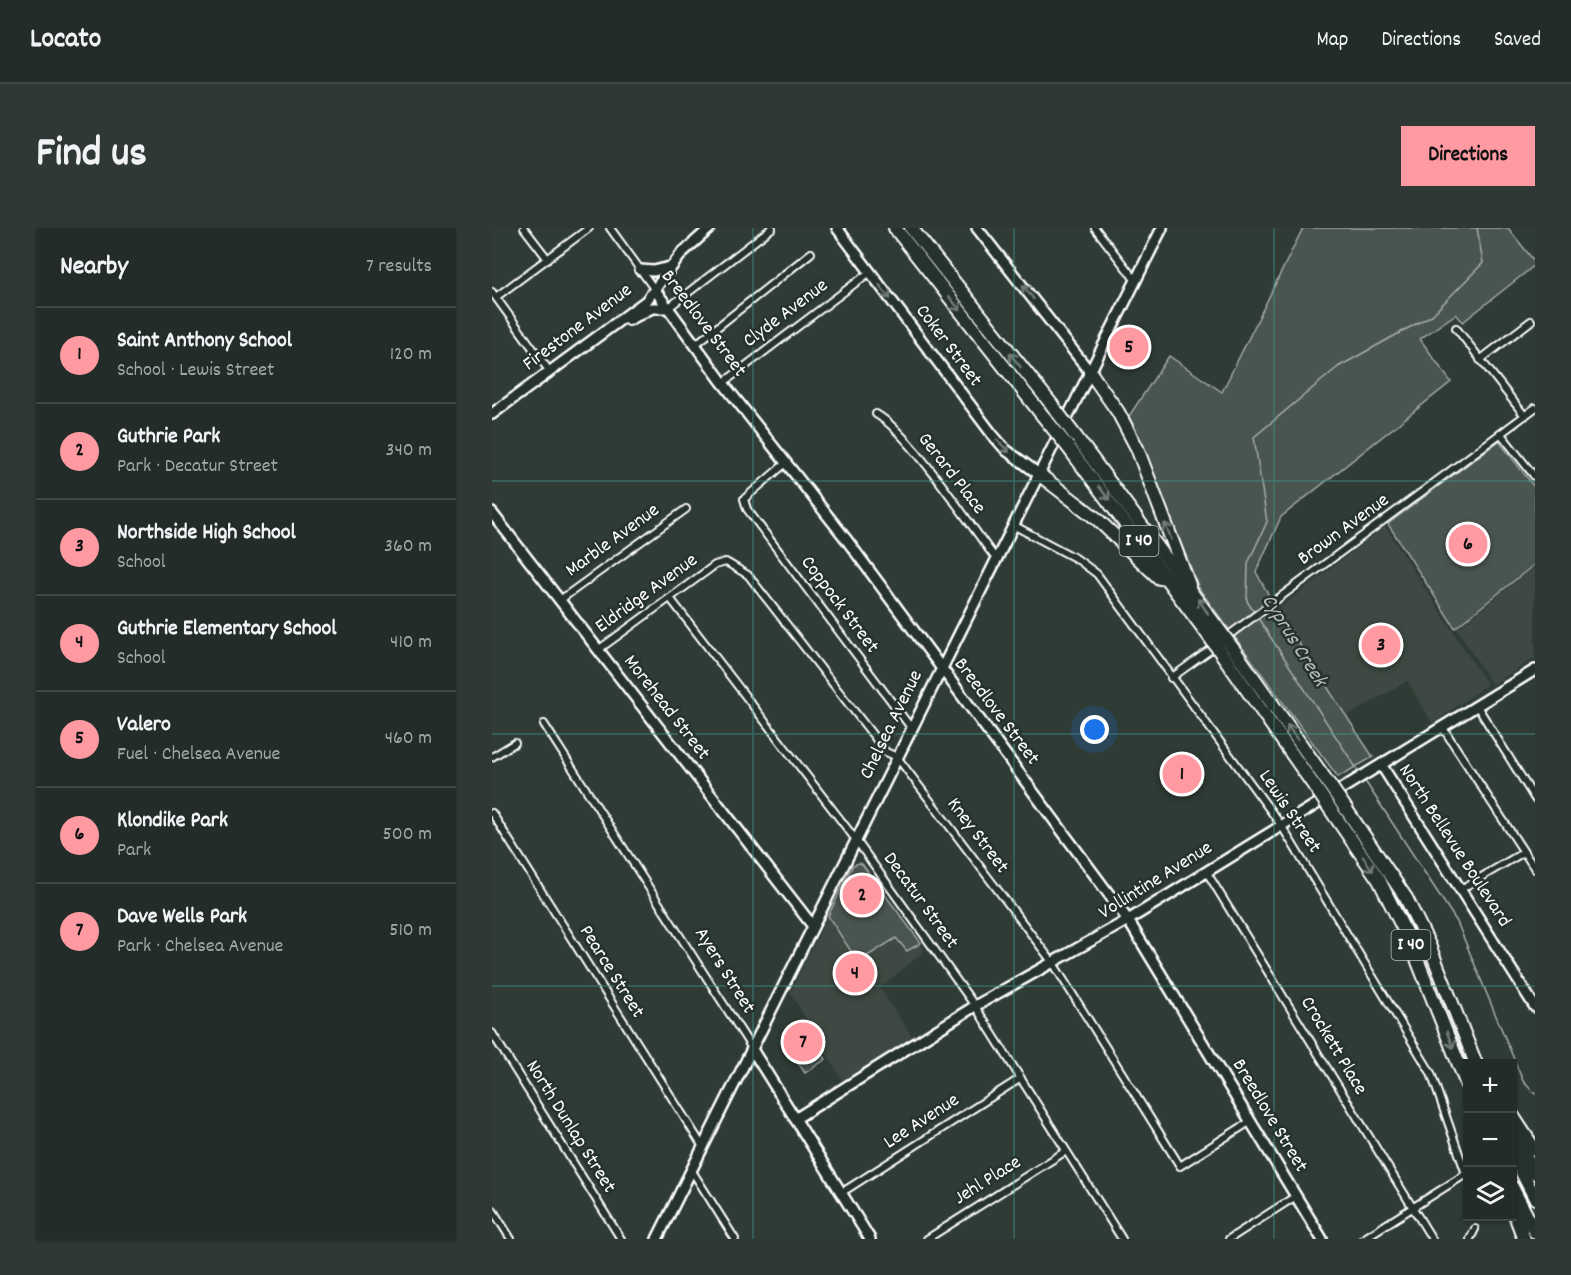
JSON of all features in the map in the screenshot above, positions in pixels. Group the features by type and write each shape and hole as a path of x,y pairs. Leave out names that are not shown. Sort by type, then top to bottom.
{"highway":[{"name":"I 40","path":"895,228 1068,447 1199,622 1213,631"},
{"name":"I 40","path":"911,228 1052,405 1189,585 1213,631 1320,784 1335,816 1379,880 1411,944 1463,1075"},
{"path":"1090,372 1118,412 1137,448 1189,585"},
{"path":"1040,475 1097,519 1135,553 1199,622"},
{"name":"I 40","path":"1320,784 1346,809 1406,898 1454,1004 1475,1059"},
{"path":"1454,1004 1482,1059"},
{"path":"1517,1123 1535,1150"},
{"path":"1517,1142 1535,1173"},
{"path":"1517,1163 1535,1198"},
{"path":"1517,1193 1535,1220"},
{"path":"1517,1195 1535,1232"},
{"path":"1517,1220 1524,1239"}],"street":[{"path":"524,228 547,258"},
{"path":"550,372 494,295 589,228"},
{"name":"Breedlove Street","path":"610,228 723,383 787,462 1128,920 1322,1239"},
{"name":"Firestone Avenue","path":"492,414 621,320 655,290 670,267 691,244 710,228"},
{"path":"621,320 629,320 652,308 668,308 772,228"},
{"name":"Coker Street","path":"837,228 992,434 1006,450 1040,475"},
{"path":"977,228 1090,372"},
{"path":"1095,228 1136,281"},
{"name":"Chelsea Avenue","path":"657,1239 753,1051 812,925 912,729 940,667 1040,475 1162,228"},
{"path":"696,344 811,254"},
{"path":"640,270 654,271 670,267"},
{"name":"Clyde Avenue","path":"723,383 870,272"},
{"path":"1480,360 1531,321"},
{"path":"1455,328 1525,416"},
{"name":"Brown Avenue","path":"1171,678 1535,408"},
{"name":"Gerard Place","path":"876,414 886,420 917,455 996,559"},
{"path":"1501,434 1535,477"},
{"name":"Coppock Street","path":"787,462 744,499 747,509 912,729"},
{"name":"Marble Avenue","path":"560,600 686,509"},
{"name":"Morehead Street","path":"492,513 812,925"},
{"name":"Lewis Street","path":"1013,525 1077,559 1097,574 1171,678 1281,825 1431,1073 1466,1174 1414,1209"},
{"name":"Kney Street","path":"715,565 726,562 748,575 886,752 897,758 1053,963 1180,1166 1251,1121"},
{"name":"Eldridge Avenue","path":"598,650 715,565"},
{"name":"Decatur Street","path":"669,598 856,840 975,1006 1119,1238"},
{"name":"Vollintine Avenue","path":"795,1119 975,1006 1128,920 1534,673"},
{"path":"1477,706 1535,799"},
{"name":"Ayers Street","path":"544,724 870,1239"},
{"path":"1443,728 1535,869"},
{"path":"492,757 515,743"},
{"name":"North Bellevue Boulevard","path":"1382,766 1535,1007"},
{"name":"Pearce Street","path":"493,815 703,1147"},
{"path":"1461,889 1524,852"},
{"name":"Crockett Place","path":"1206,871 1432,1239"},
{"name":"North Dunlap Street","path":"492,1033 621,1239"},
{"name":"Lee Avenue","path":"841,1193 1021,1078"},
{"name":"Jehl Place","path":"927,1239 1066,1150"},
{"path":"692,1171 735,1239"},
{"path":"1228,1239 1296,1196"},
{"path":"492,1209 511,1239"},
{"path":"1363,1239 1414,1209"},
{"path":"1470,1239 1475,1229"}],"shaded area":[{"path":"1303,228 1508,228 1535,262 1535,265 1463,322 1456,314 1420,339 1451,382 1281,517 1256,572 1277,610 1373,757 1338,777 1200,590 1129,416 1169,356 1222,392"},
{"path":"1499,441 1535,488 1535,564 1455,628 1388,524"},
{"path":"1385,526 1487,684 1433,724 1407,681 1348,716 1277,610"},
{"path":"1535,566 1535,658 1492,685 1457,629"},
{"path":"859,863 925,951 880,988 913,1038 843,1081 790,992 853,865"},
{"path":"859,863 921,943 907,951 896,938 858,962 828,916 853,865"},
{"path":"799,1022 826,1059 805,1073 794,1057 801,1052 786,1031"}],"waterway":[{"name":"Cyprus Creek","path":"1255,614 1247,601 1248,563 1267,522 1254,437 1338,367 1432,315 1483,263 1477,228"},
{"name":"Cyprus Creek","path":"1258,618 1359,772"},
{"name":"Cyprus Creek","path":"1363,778 1457,922 1523,1081 1535,1094"}],"place":[{"name":"Valero","path":"1129,347"},
{"name":"Klondike Park","path":"1468,544"},
{"name":"Northside High School","path":"1381,645"},
{"name":"Saint Anthony School","path":"1182,774"},
{"name":"Guthrie Park","path":"862,895"},
{"name":"Guthrie Elementary School","path":"855,973"},
{"name":"Dave Wells Park","path":"803,1042"}]}
